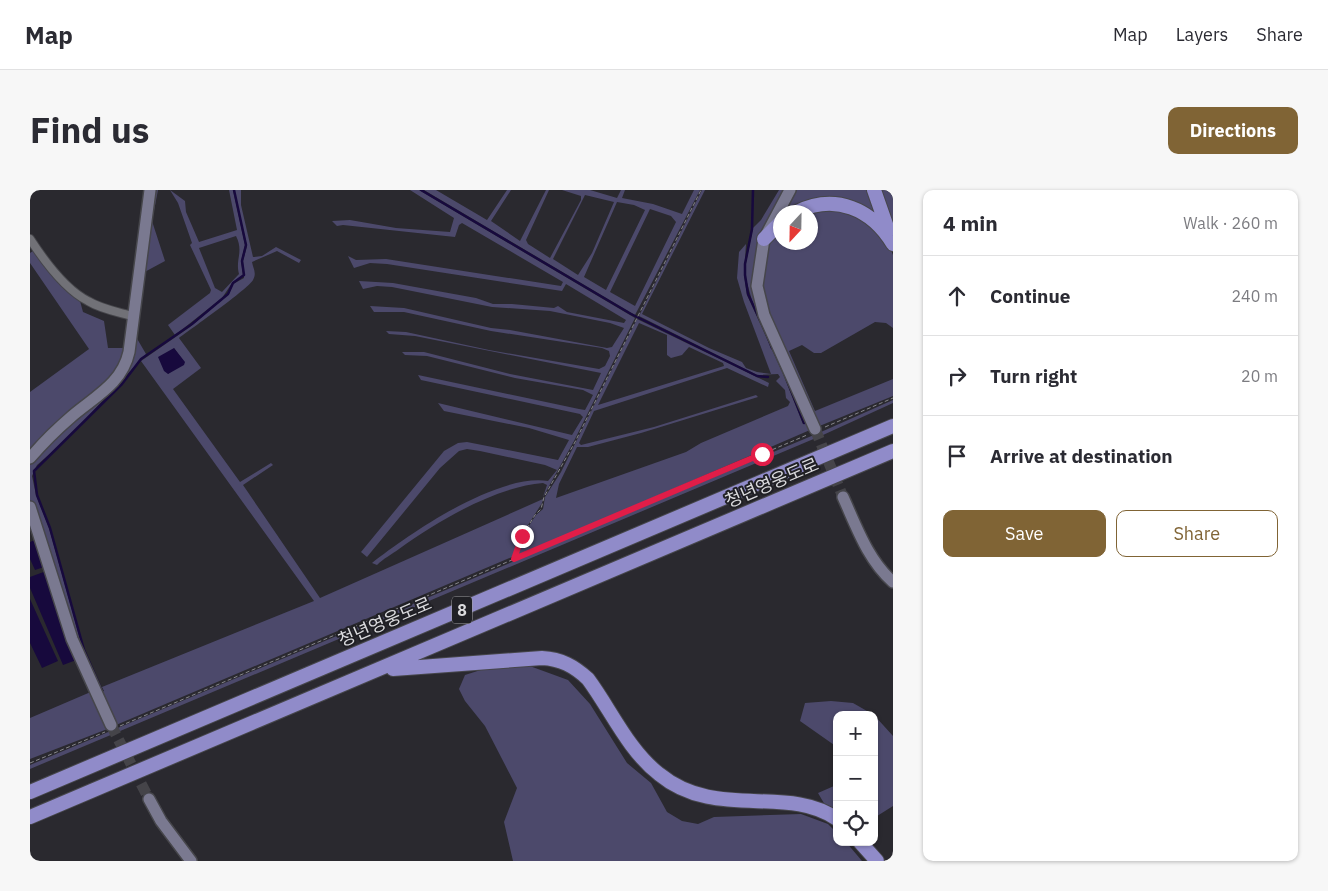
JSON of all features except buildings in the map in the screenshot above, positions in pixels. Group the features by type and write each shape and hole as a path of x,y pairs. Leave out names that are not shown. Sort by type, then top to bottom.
{"highway":[{"path":"874,190 893,243"},
{"path":"818,206 827,204 853,208 878,222 893,243"},
{"path":"764,239 773,229"},
{"name":"청년영웅도로","path":"30,792 893,426"},
{"name":"청년영웅도로","path":"30,817 893,451"},
{"path":"366,675 416,666 542,658 556,659 578,670 588,679 638,754 659,775 672,783 698,796 714,800 800,805 826,812 833,816"},
{"path":"864,846 877,861"}],"street":[{"path":"30,458 70,417 119,376 127,358 150,190"},
{"path":"790,190 764,239 757,272 758,294 764,315 817,430"},
{"path":"30,239 46,262 83,298 97,305 132,316"},
{"path":"843,497 868,552 882,572 893,582"},
{"path":"30,507 72,639 111,725"},
{"path":"149,799 161,821 191,861"}],"path":[{"path":"514,559 522,536 541,509 544,497 575,442 701,190"},
{"path":"30,763 893,398"}],"shaded area":[{"path":"152,190 158,190 152,221 165,261 139,275"},
{"path":"170,190 185,201 186,212 199,242 237,230 229,190 233,190 245,245 241,261 243,275 232,283 222,298 175,335 168,325 210,293 211,290 190,245 192,243 178,203","holes":["236,236 238,242 239,274 222,292 215,288 199,248"]},
{"path":"234,190 241,190 241,205 253,257 262,256 276,247 301,260 299,263 277,251 252,262 255,275 249,285 179,338 201,368 173,389 240,482 271,463 273,465 243,485 320,598 543,499 542,503 521,536 512,557 116,725 77,647 30,502 30,461 119,378 132,330 146,354 66,440 37,465 32,476 36,495 49,528 83,650 102,691 104,691 102,687 314,601 141,361 190,327 229,294 233,284 244,278 243,261 247,246","holes":["174,348 184,362 168,374"]},
{"path":"410,190 419,190 635,318 574,441 543,497 547,485 543,483 506,491 487,498 431,527 377,565 372,563 408,536 456,508 505,486 528,481 548,481 557,470 545,465 480,451 467,449 459,451 440,468 367,557 361,552 444,451 458,443 467,442 558,460 569,440 529,428 444,411 438,403 572,435 583,417 580,414 421,380 418,375 585,410 593,395 583,390 515,378 427,356 405,355 402,352 424,352 510,374 593,390 601,373 415,336 389,334 386,331 406,332 489,350 599,369 605,366 610,356 609,351 602,348 491,331 404,312 374,312 370,306 404,308 491,328 607,348 612,347 624,328 610,323 550,311 492,307 392,287 377,286 363,289 359,281 393,283 476,298 493,304 554,308 558,306 567,312 624,323 626,320 566,284 562,291 387,264 370,263 354,268 348,256 356,260 386,259 561,286 563,282 462,223 459,225 455,237 343,225 337,226 332,221 350,220 396,228 450,232 454,218"},
{"path":"424,190 436,190 487,220 507,190 511,190 491,221 520,241 546,190 549,190 526,240 528,244 550,258 581,200 581,196 562,190 590,190 617,198 621,190 625,190 622,198 653,204 682,214 694,190 700,190 635,315","holes":["585,195 614,202 592,253 578,275 553,259","617,202 634,205 645,210 606,290 584,277","650,209 671,216 676,222 635,306 610,292"]},
{"path":"702,190 705,190 642,314 709,348 742,362 746,368 771,374 737,278 739,252 746,244 744,275 747,295 783,374 803,424 805,424 785,371 753,304 746,279 746,263 753,228 761,220 779,190 787,190 779,205 773,205 773,217 758,246 753,280 810,430 515,557 523,535 536,515 543,509 545,497 561,472 637,319 769,383 768,387 727,368 594,411 579,443 581,445 654,427 756,395 758,397 641,433 588,447 577,447 559,484 556,498 686,452 701,443 788,406 790,402 786,398 785,390 776,381 780,377 778,374 757,375 639,316","holes":["639,323 667,335 667,355 671,358 682,355 689,347 723,363 724,366 598,405"]},
{"path":"794,190 869,190 879,217 818,207 818,205 785,205"},
{"path":"876,190 893,190 893,233"},
{"path":"818,209 852,211 886,238 893,255 893,328 886,323 875,322 821,353 814,353 802,345 789,351 815,411 893,379 893,396 817,427 761,298 760,290 768,244 773,237 773,250 818,250"},
{"path":"33,251 62,285 80,301 83,312 104,321 108,348 126,348 122,360 100,389 30,453 30,392 89,349 30,263 30,253"},
{"path":"174,348 185,362 184,365 168,374 164,371 158,357"},
{"path":"893,400 893,403 823,435 30,769 30,765"},
{"path":"37,539 47,566 35,570 30,559 30,542"},
{"path":"49,570 79,659 63,665 30,588 30,577"},
{"path":"30,599 58,661 42,668 30,643"},
{"path":"527,665 568,680 590,704 627,763 651,783 667,812 682,821 698,824 714,817 801,814 828,824 833,829 833,846 849,846 862,861 513,861 504,822 517,788 485,726 465,701 459,689 465,675 490,667"},
{"path":"93,691 110,728 30,759 30,718"},
{"path":"831,701 853,703 867,711 833,711 833,744 800,721 805,703"},
{"path":"878,719 893,736 893,806 878,815"},
{"path":"833,786 833,810 825,805 818,793"}],"waterway":[{"path":"102,691 84,650 50,528 37,495 34,471 122,384 141,359 192,324 228,294 233,283 244,275 242,261 246,245 234,190"},
{"path":"421,190 631,314 757,376 768,377"},
{"path":"753,190 752,229 745,264 745,275 748,294 760,320"},
{"path":"765,330 772,348"},
{"path":"787,380 804,423"}],"tunnel":[{"path":"815,429 843,497"},
{"path":"111,725 149,799"}],"route":[{"path":"522,536 513,555 514,559 762,454"}]}
